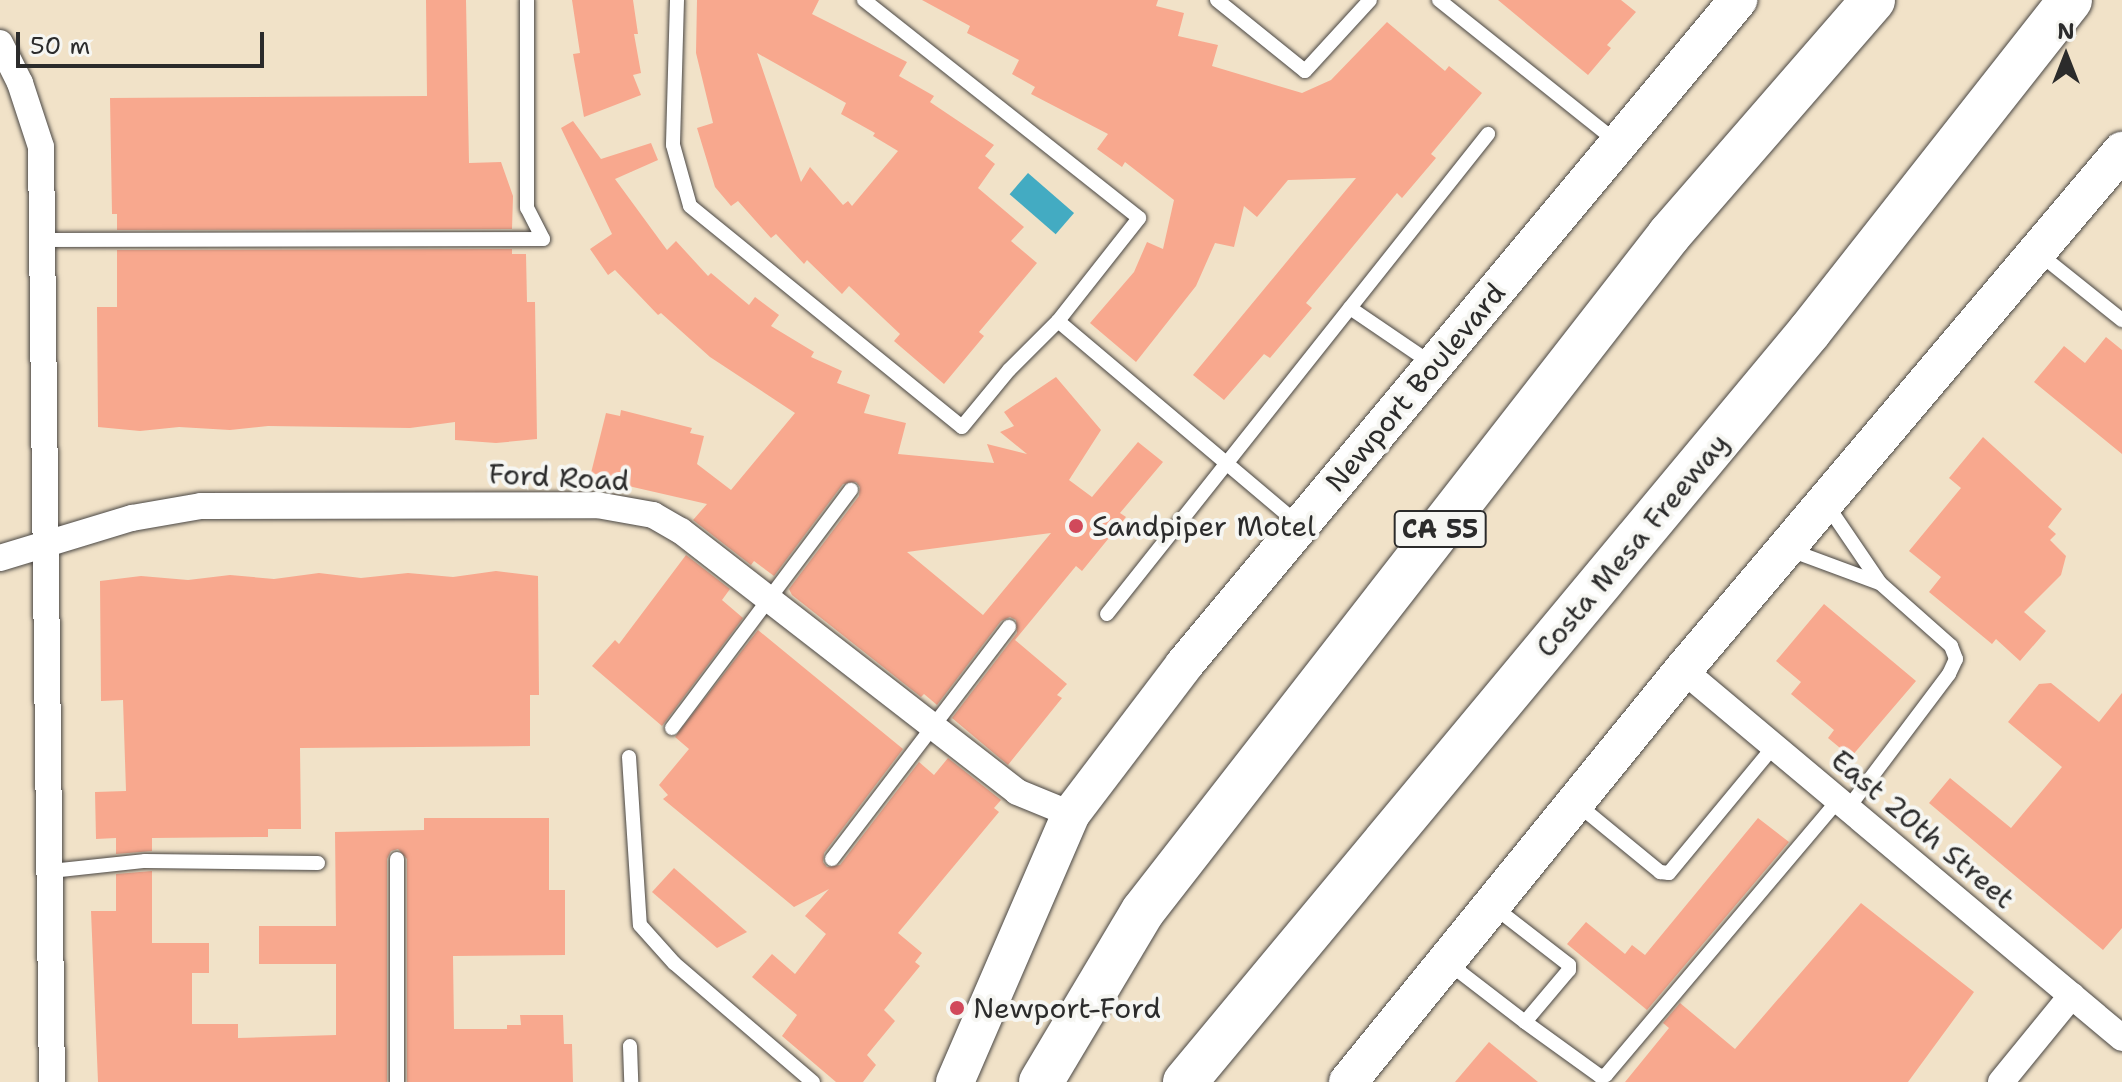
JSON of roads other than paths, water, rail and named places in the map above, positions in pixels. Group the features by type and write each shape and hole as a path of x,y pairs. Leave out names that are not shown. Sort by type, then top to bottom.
{"highway":[{"name":"CA 55","path":"1041,1082 1143,911 1669,235 1873,0"},
{"name":"Costa Mesa Freeway","path":"1185,1082 1809,332 2070,0"}],"main road":[{"name":"Newport Boulevard","path":"955,1082 1071,814 1184,665 1738,0"},
{"path":"1348,1082 1683,670 2122,151"}],"street":[{"path":"0,43 20,83 41,147 45,240 52,1082"},
{"name":"Ford Road","path":"0,558 132,518 201,506 597,505 653,515 681,531 1017,792 1071,814"},
{"name":"East 20th Street","path":"1683,670 2122,1038"},
{"path":"2001,1082 2072,995"}],"lane":[{"path":"45,240 543,239 527,208 527,0"},
{"path":"677,0 673,145 690,206 962,427 1009,370 1058,321 1139,218 864,0"},
{"path":"1217,0 1305,71 1370,0"},
{"path":"1439,0 1617,143"},
{"path":"1107,614 1488,134"},
{"path":"2036,252 2122,320"},
{"path":"1350,308 1434,365"},
{"path":"1058,321 1299,526"},
{"path":"672,728 851,490"},
{"path":"1446,962 1600,1076 1606,1075 1843,804 1949,674 1956,659 1951,646 1880,583 1825,503"},
{"path":"1786,548 1880,583"},
{"path":"832,859 1009,627"},
{"path":"1576,802 1660,872 1669,873 1774,746"},
{"path":"629,757 640,925 674,963 813,1082"},
{"path":"397,859 397,1082"},
{"path":"51,871 145,861 318,863"},
{"path":"1492,906 1569,965 1525,1022"},
{"path":"630,1046 631,1082"}],"water":[{"path":"1028,173 1074,213 1056,234 1010,194"}],"place":[{"name":"Sandpiper Motel","path":"1076,526"},
{"name":"Newport-Ford","path":"957,1008"}]}
